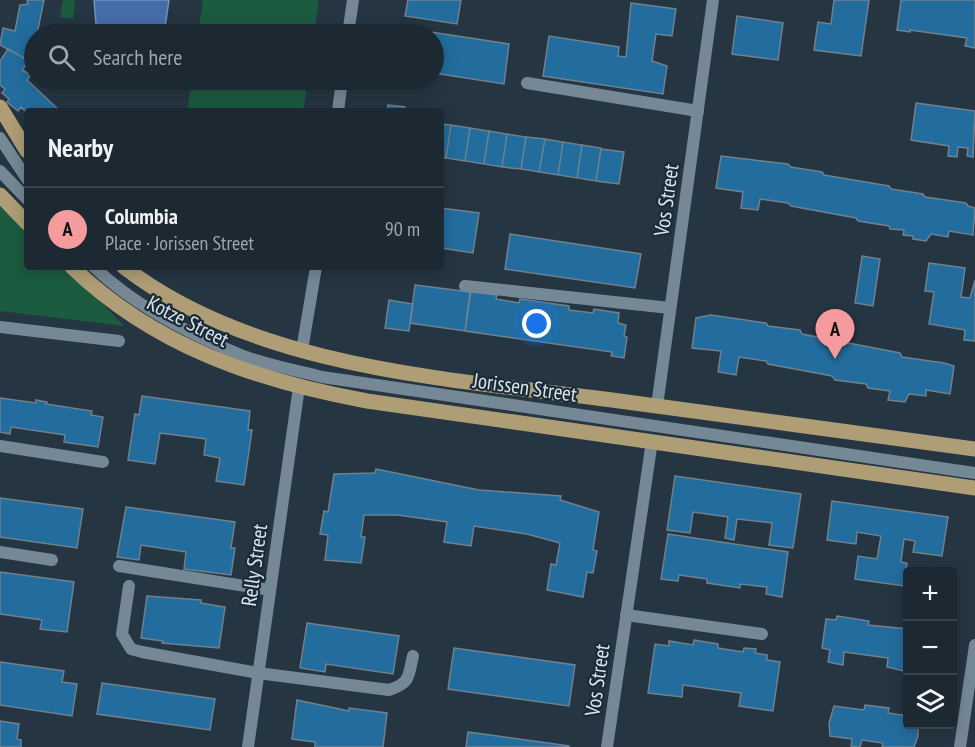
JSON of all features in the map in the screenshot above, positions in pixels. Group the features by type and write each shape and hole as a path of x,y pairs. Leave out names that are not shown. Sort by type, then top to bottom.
{"main road":[{"path":"0,107 24,146"},
{"path":"0,195 24,220"},
{"name":"Kotze Street","path":"75,270 112,302 162,335 244,371 299,387"},
{"name":"Kotze Street","path":"129,270 202,315 260,338 302,350"},
{"name":"Jorissen Street","path":"302,350 392,370 975,450"},
{"name":"Jorissen Street","path":"299,387 367,401 975,488"}],"street":[{"path":"349,24 353,0"},
{"name":"Vos Street","path":"657,406 713,0"},
{"path":"527,83 698,111"},
{"path":"338,108 341,90"},
{"path":"0,138 24,174"},
{"path":"0,171 24,196"},
{"name":"Jorissen Street","path":"98,270 144,306 242,356 322,377 975,473"},
{"name":"Jorissen Street","path":"108,270 146,299 192,325 247,348 307,367 392,383 975,467"},
{"path":"302,350 315,270"},
{"path":"465,286 670,308"},
{"path":"0,327 119,341"},
{"name":"Relly Street","path":"248,747 299,387"},
{"name":"Vos Street","path":"607,747 652,441"},
{"path":"0,446 103,462"},
{"path":"0,552 52,560"},
{"path":"119,566 270,590"},
{"path":"129,586 122,634 130,649 258,673 389,690 403,685 408,679 413,656"},
{"path":"626,615 762,634"},
{"path":"960,747 975,645"}],"green space":[{"path":"63,0 75,0 73,19 60,17"},
{"path":"203,0 319,0 315,24 199,24"},
{"path":"190,90 306,90 303,108 187,108"},
{"path":"0,197 24,222 24,270 70,270 124,326 0,311"}],"water":[{"path":"94,0 169,0 165,24 96,24"}],"building":[{"path":"27,0 44,0 39,24 24,24 24,58 0,45 3,28 15,31 20,5 28,4"},
{"path":"408,0 461,0 457,24 405,16"},
{"path":"834,0 869,0 861,56 814,50 818,22 831,24"},
{"path":"901,0 975,0 975,48 965,46 967,38 897,30"},
{"path":"631,3 676,9 672,36 656,34 652,61 667,66 663,94 543,76 549,36 619,47 618,56 626,57"},
{"path":"737,16 783,23 778,60 732,54"},
{"path":"444,34 509,44 504,84 444,75"},
{"path":"8,49 24,58 22,70 24,71 24,90 38,90 57,108 24,108 24,110 21,107 18,111 7,102 9,99 2,93 5,89 0,85 0,61"},
{"path":"916,103 975,111 973,157 967,156 968,148 958,147 957,157 948,156 949,146 911,140"},
{"path":"388,105 405,107 405,108 388,108"},
{"path":"444,124 451,125 446,158 444,158"},
{"path":"451,125 470,128 465,161 446,158"},
{"path":"470,128 489,131 484,164 465,161"},
{"path":"489,131 507,134 502,167 484,164"},
{"path":"507,134 526,137 521,169 502,167"},
{"path":"526,137 545,139 539,172 521,169"},
{"path":"545,139 563,142 558,175 539,172"},
{"path":"563,142 582,145 577,178 558,175"},
{"path":"582,145 601,148 596,181 577,178"},
{"path":"601,149 624,152 619,184 596,181"},
{"path":"721,156 788,164 791,167 822,172 824,175 889,186 891,189 923,194 925,197 966,203 975,208 973,235 949,231 948,237 931,234 926,241 903,235 904,230 890,229 889,226 858,221 856,218 791,206 788,203 760,199 758,210 741,208 743,192 716,188"},
{"path":"444,208 479,213 473,253 444,248"},
{"path":"510,234 641,254 635,288 505,269"},
{"path":"862,256 880,259 873,306 855,303"},
{"path":"929,263 965,268 961,297 970,298 975,280 975,341 964,340 965,330 929,324 934,292 925,291"},
{"path":"415,285 470,292 465,331 410,323"},
{"path":"471,291 497,295 496,299 519,303 520,299 569,306 569,310 593,313 594,309 619,313 618,323 626,325 624,358 611,356 612,352 465,331"},
{"path":"389,300 413,304 409,331 385,328"},
{"path":"711,315 800,330 802,334 900,353 902,357 954,366 950,394 926,390 926,396 909,394 905,402 888,400 890,391 868,388 866,384 835,380 832,376 739,357 736,375 718,372 721,351 692,348 696,318"},
{"path":"142,396 250,411 248,430 252,430 244,485 216,481 220,458 204,455 206,439 160,433 155,464 128,460 135,414 139,415"},
{"path":"0,398 36,403 36,400 47,402 46,404 92,411 91,415 103,417 98,447 64,442 65,435 11,427 10,434 0,432"},
{"path":"376,469 479,490 561,496 560,500 599,512 593,550 597,551 593,573 587,572 583,597 547,590 551,564 556,565 560,543 527,534 474,526 471,546 444,542 447,522 398,515 364,515 361,537 365,537 361,563 325,560 328,535 320,534 324,511 328,512 334,474 375,473"},
{"path":"675,476 801,494 793,548 769,545 772,523 737,519 734,540 725,538 728,517 693,512 690,533 667,530"},
{"path":"0,498 83,509 77,548 0,537"},
{"path":"832,501 948,517 942,556 913,552 915,541 904,539 901,562 907,563 906,567 903,567 903,586 855,579 858,556 877,559 881,536 857,532 856,544 827,540"},
{"path":"126,507 235,522 231,548 235,548 231,575 184,569 186,552 141,545 139,560 117,557"},
{"path":"668,534 788,552 782,597 766,594 767,587 740,584 740,588 707,583 707,579 679,575 678,581 661,579"},
{"path":"0,572 74,582 67,632 40,629 42,620 0,614"},
{"path":"147,596 201,600 201,603 225,607 219,648 162,643 163,641 141,638"},
{"path":"837,616 869,621 868,625 903,628 903,671 887,667 888,658 844,652 843,665 828,662 830,650 822,648 826,619 836,620"},
{"path":"307,623 399,636 393,674 326,664 325,672 300,668"},
{"path":"694,640 718,644 718,648 743,652 744,648 756,649 755,653 767,655 767,660 780,662 773,711 739,706 741,693 683,685 682,697 648,693 655,644 669,646 669,641 693,645"},
{"path":"454,648 575,665 569,706 448,689"},
{"path":"0,662 64,671 62,682 77,684 72,716 0,705"},
{"path":"102,683 215,699 210,730 97,714"},
{"path":"297,700 349,711 349,708 387,713 383,747 315,747 315,742 292,739"},
{"path":"865,705 889,708 888,713 903,715 903,729 918,729 914,747 882,747 883,743 862,740 860,747 851,746 852,739 830,736 829,723 834,706 864,710"},
{"path":"0,721 19,724 17,739 21,740 21,747 0,747"},
{"path":"468,732 569,746 569,747 466,747"}],"place":[{"name":"Columbia","path":"835,359"}]}
